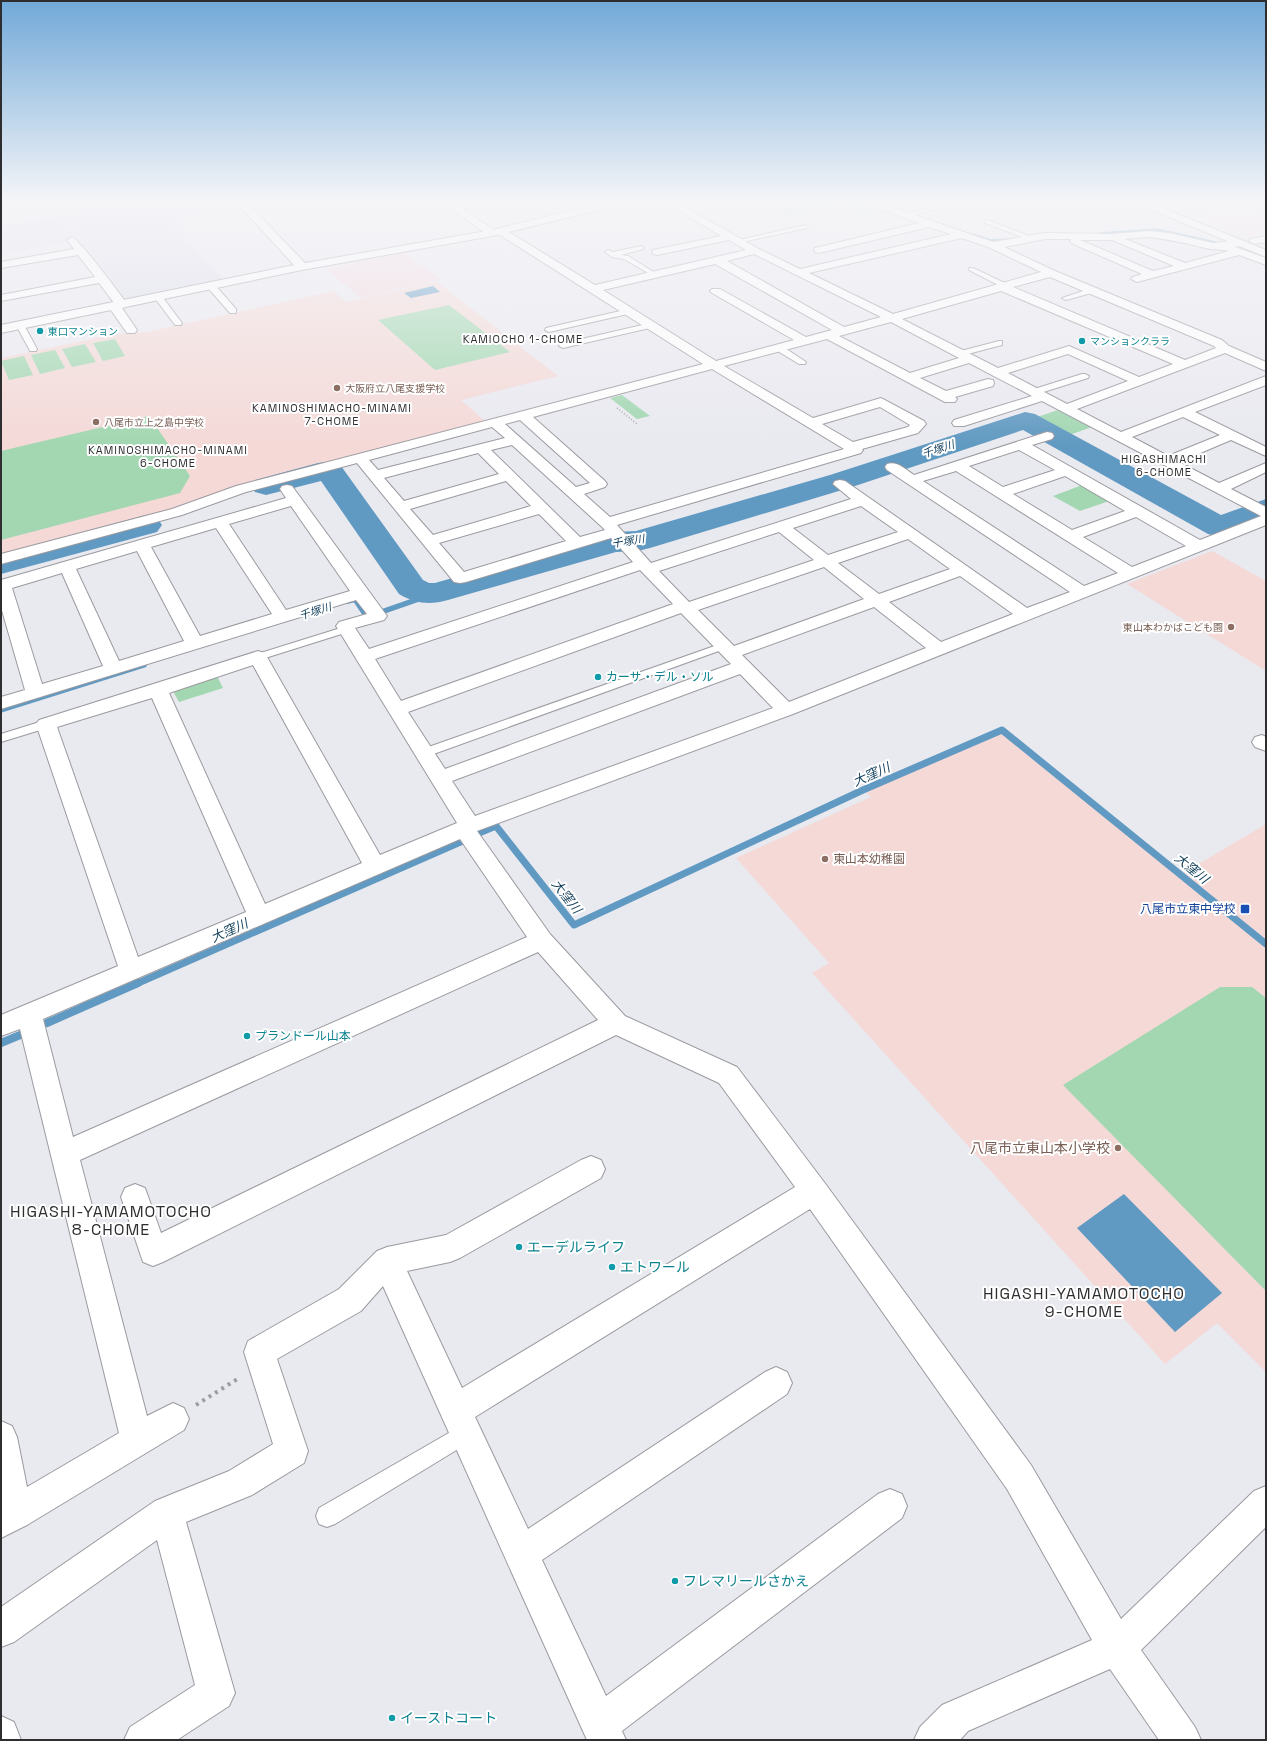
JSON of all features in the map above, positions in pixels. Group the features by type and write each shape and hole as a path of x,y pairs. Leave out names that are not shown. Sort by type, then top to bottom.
{"main road":[{"path":"32,283 36,291"},
{"path":"1,298 79,283"},
{"path":"105,283 131,330"},
{"path":"1,329 224,283"},
{"path":"360,458 460,578 577,543 611,528 856,450 584,283"},
{"path":"594,289 619,283"},
{"path":"758,283 843,331"},
{"path":"822,283 892,318 965,357 992,378 1038,395 1065,408 1263,513"},
{"path":"1,559 176,512 241,489 281,481 360,458 524,416 1017,283"},
{"path":"1076,283 1218,343 1225,349 1266,367"},
{"path":"1005,287 1184,364"},
{"path":"716,291 804,341"},
{"path":"829,334 947,397 992,378 1069,350 1138,382"},
{"path":"1065,408 1225,349"},
{"path":"909,377 965,357"},
{"path":"1120,437 1266,380"},
{"path":"959,423 1038,395"},
{"path":"811,423 881,402 919,424 913,430 852,447"},
{"path":"1184,412 1266,452"},
{"path":"524,416 600,484 573,493"},
{"path":"496,423 611,528 685,607 786,710"},
{"path":"1167,462 1231,435"},
{"path":"912,480 1047,436"},
{"path":"374,476 482,449 554,443"},
{"path":"1021,445 1200,546"},
{"path":"482,449 577,543"},
{"path":"956,465 1131,574"},
{"path":"892,467 1083,593"},
{"path":"1218,488 1266,467"},
{"path":"1001,493 1067,471"},
{"path":"400,507 509,476"},
{"path":"281,481 378,616 345,626 440,778 467,828 542,940 616,1023 728,1075 1019,1477 1117,1648 1171,1735"},
{"path":"840,484 1027,616"},
{"path":"35,693 3,585 295,500"},
{"path":"364,656 646,566 863,500"},
{"path":"429,541 542,508"},
{"path":"1070,536 1138,511"},
{"path":"1,1026 467,828 786,710 1027,616 1200,546 1263,513"},
{"path":"220,522 282,617"},
{"path":"781,526 940,650"},
{"path":"397,709 685,607 910,533"},
{"path":"142,545 196,644"},
{"path":"68,566 114,669"},
{"path":"440,778 732,655 962,570"},
{"path":"1,703 360,593"},
{"path":"131,970 46,724 158,690 258,657 375,866"},
{"path":"158,690 259,916"},
{"path":"64,1154 542,940"},
{"path":"29,1014 137,1441"},
{"path":"136,1197 153,1252 616,1023"},
{"path":"1,1629 167,1513 240,1483 292,1452 259,1352 350,1300 387,1261 450,1248 591,1169"},
{"path":"461,1422 814,1192"},
{"path":"387,1261 604,1732 890,1506"},
{"path":"521,1554 776,1383"},
{"path":"1,1437 8,1517 173,1419"},
{"path":"933,1740 955,1718 1117,1648 1266,1503"},
{"path":"143,1740 216,1693 167,1513"},
{"path":"1,1736 2,1740"}],"lane":[{"path":"998,283 1005,287"},
{"path":"211,286 233,311"},
{"path":"1066,298 1092,290"},
{"path":"158,297 178,323"},
{"path":"548,330 629,311"},
{"path":"20,325 33,349"},
{"path":"563,346 651,325"},
{"path":"965,357 999,343"},
{"path":"779,348 802,362"},
{"path":"1038,395 1085,376"},
{"path":"258,657 347,629"},
{"path":"424,753 732,655"},
{"path":"1,738 46,724"},
{"path":"327,1516 461,1422"}],"path":[{"path":"602,395 637,424"},
{"path":"173,1419 263,1364"}],"shaded area":[{"path":"114,283 203,283 135,298 126,298"},
{"path":"343,283 427,283 361,298"},
{"path":"431,283 439,283 558,376 461,400 487,423 1,557 1,358 116,334 147,332 334,291 346,302"},
{"name":"東山本わかばこども園","path":"1212,551 1266,581 1266,671 1127,584"},
{"name":"八尾市立東山本小学校","path":"1002,730 1180,875 1266,824 1266,1372 1217,1323 1165,1364 812,973 829,963 736,858 871,797 863,790"}],"green space":[{"path":"449,305 510,352 435,370 378,320"},
{"path":"115,339 125,356 103,361 93,343"},
{"path":"85,344 96,362 72,367 62,349"},
{"path":"55,350 65,368 40,374 31,355"},
{"path":"24,356 33,375 9,380 1,361"},
{"path":"622,395 650,416 637,419 610,398"},
{"path":"1058,410 1092,427 1061,438 1028,420"},
{"path":"149,416 190,476 180,493 1,540 1,451"},
{"path":"1085,484 1112,500 1080,511 1053,496"},
{"path":"216,674 223,688 179,702 174,693 180,685"},
{"path":"1220,987 1252,987 1266,998 1266,1291 1063,1085"}],"water":[{"path":"433,286 440,292 411,298 404,293"},
{"path":"1124,1194 1222,1293 1175,1332 1077,1228"}],"waterway":[{"name":"千塚川","path":"266,486 318,472 330,472 411,587 422,593 436,593 614,542 638,541 841,481 1025,420 1219,527 1266,508"},
{"path":"1,564 146,525"},
{"name":"千塚川","path":"348,601 355,599 367,617 436,593"},
{"name":"千塚川","path":"1,710 144,665"},
{"name":"大窪川","path":"479,833 496,826 574,925 863,790 1002,730 1266,944"},
{"name":"大窪川","path":"136,984 465,840"},
{"name":"大窪川","path":"47,1023 138,983"},
{"name":"大窪川","path":"1,1043 25,1033"}],"place":[{"name":"東口マンション","path":"40,331"},
{"name":"マンションクララ","path":"1082,341"},
{"name":"大阪府立八尾支援学校","path":"337,388"},
{"name":"八尾市立上之島中学校","path":"96,422"},
{"name":"東山本わかばこども園","path":"1231,627"},
{"name":"カーサ・デル・ソル","path":"598,677"},
{"name":"東山本幼稚園","path":"825,859"},
{"name":"八尾市立東中学校","path":"1245,909"},
{"name":"プランドール山本","path":"247,1036"},
{"name":"八尾市立東山本小学校","path":"1118,1148"},
{"name":"エーデルライフ","path":"519,1247"},
{"name":"エトワール","path":"612,1267"},
{"name":"フレマリールさかえ","path":"675,1581"},
{"name":"イーストコート","path":"392,1718"}],"district":[{"name":"KAMIOCHO 1-CHOME","path":"523,339"},
{"name":"KAMINOSHIMACHO-MINAMI 7-CHOME","path":"332,414"},
{"name":"KAMINOSHIMACHO-MINAMI 6-CHOME","path":"168,456"},
{"name":"HIGASHIMACHI 6-CHOME","path":"1164,465"},
{"name":"HIGASHI-YAMAMOTOCHO 8-CHOME","path":"111,1220"},
{"name":"HIGASHI-YAMAMOTOCHO 9-CHOME","path":"1084,1302"}]}
